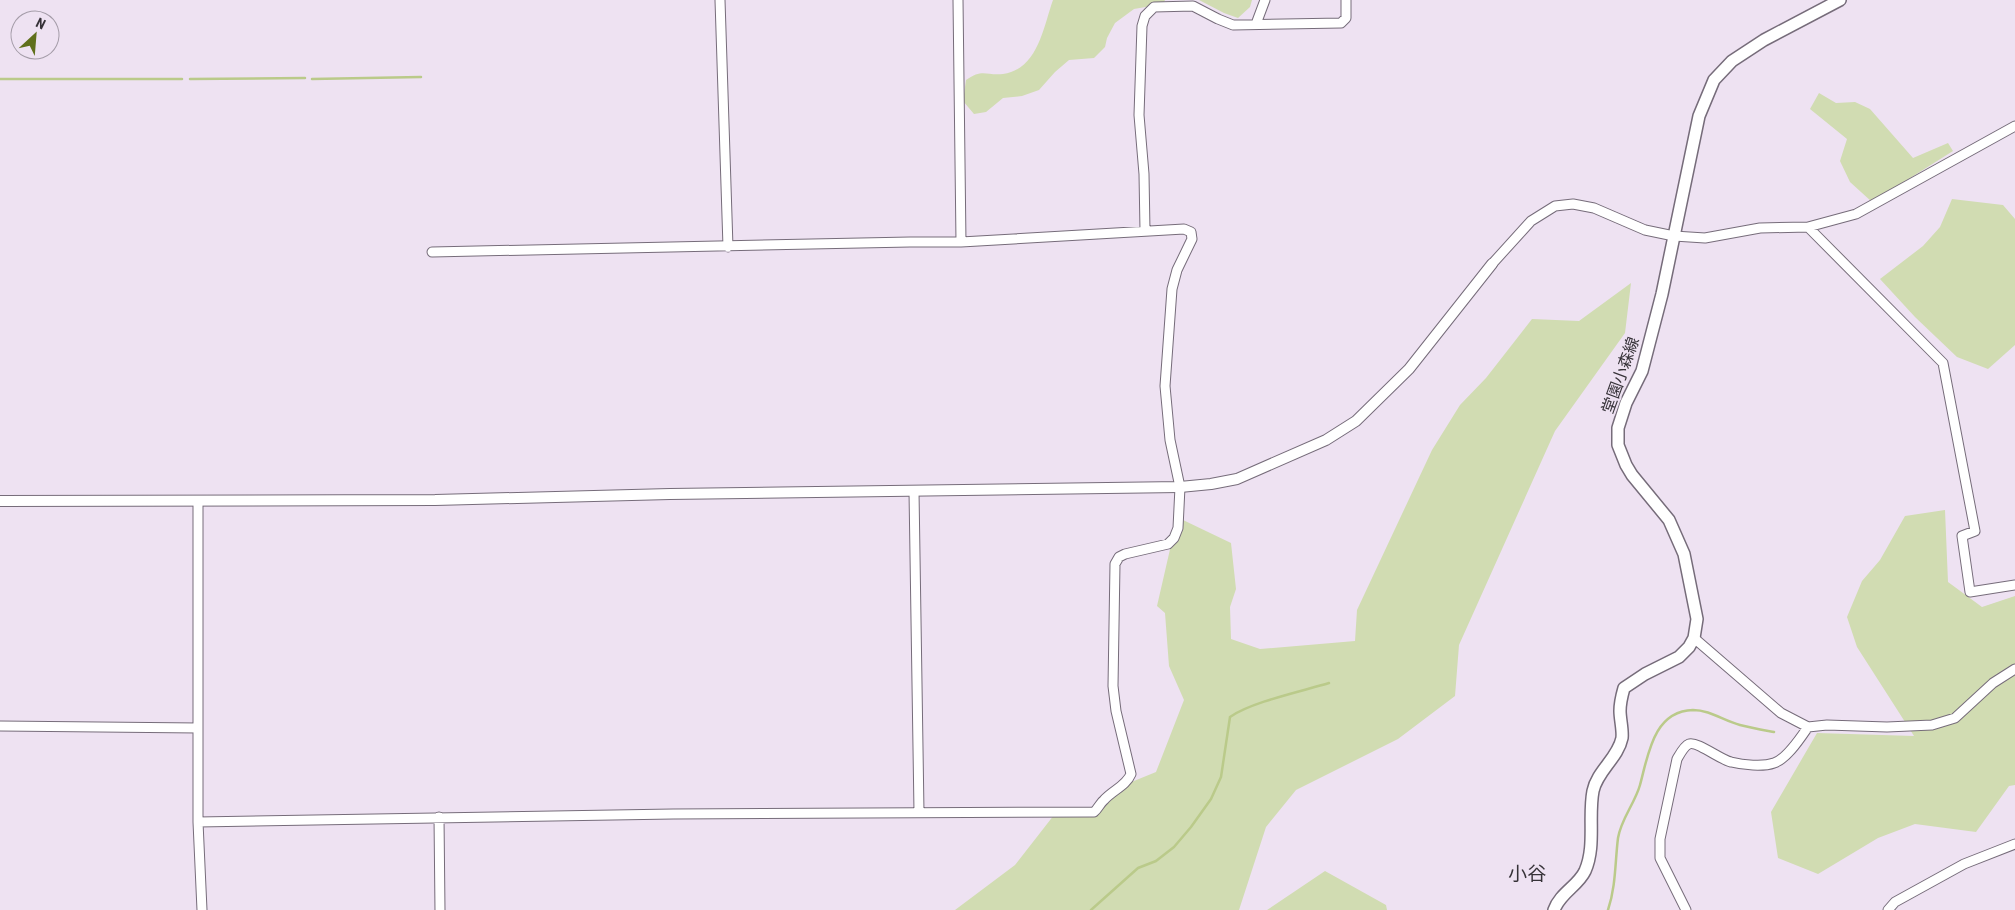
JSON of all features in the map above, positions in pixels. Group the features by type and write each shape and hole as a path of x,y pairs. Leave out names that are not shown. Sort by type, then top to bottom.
{"main road":[{"name":"堂園小森線","path":"1694,638 1697,619 1684,554 1669,520 1632,475 1618,445 1618,428 1626,403 1642,371 1662,294 1699,116 1714,80 1732,61 1764,40 1840,0"},
{"path":"1554,910 1558,901 1584,873 1591,841 1595,782 1612,760 1622,737 1620,708 1624,688 1645,674 1679,657 1689,647 1694,638"}],"street":[{"path":"720,0 728,247"},
{"path":"958,0 961,242"},
{"path":"1256,24 1265,0"},
{"path":"1145,231 1144,174 1139,115 1142,26 1145,16 1154,8 1194,6 1233,25 1341,23 1346,18 1346,0"},
{"path":"0,501 435,500 1180,487 1238,479 1326,440 1356,421 1409,369 1492,264 1531,221 1555,206 1573,204 1594,208 1645,230 1674,236 1705,238 1760,228 1808,227 1856,214 2015,126"},
{"path":"1808,227 1944,362 1976,530 1962,536 1970,592 2015,585"},
{"path":"198,822 439,817 1094,812 1099,808 1102,801 1128,781 1131,774 1116,711 1113,686 1115,564 1119,557 1125,554 1168,544 1174,538 1178,528 1180,487 1170,440 1165,386 1172,288 1192,239 1191,232 1184,229 961,242 432,252"},
{"path":"914,491 919,812"},
{"path":"198,501 198,822 202,910"},
{"path":"1694,638 1781,714 1808,727 1827,725 1932,725 1940,723 1955,718 1993,683 2015,669"},
{"path":"0,726 198,728"},
{"path":"1686,910 1660,858 1660,839 1677,758 1682,750 1689,744 1697,744 1708,752 1730,762 1751,764 1775,763 1796,744 1808,727"},
{"path":"439,817 440,910"},
{"path":"1888,910 1895,902 1964,864 2015,844"}],"green space":[{"path":"1053,0 1165,0 1163,4 1134,9 1115,23 1107,38 1105,47 1094,58 1069,60 1039,90 1022,96 1003,98 986,112 974,114 963,101 966,80 981,73 1003,74 1015,71 1024,64 1032,56 1037,46"},
{"path":"1199,0 1252,0 1250,7 1238,18"},
{"path":"1819,93 1836,103 1855,102 1870,109 1913,158 1948,143 1953,151 1872,202 1850,182 1840,161 1847,139 1810,109"},
{"path":"1952,199 2003,205 2015,219 2015,345 1988,369 1957,357 1915,317 1880,279 1923,246 1940,227"},
{"path":"1631,283 1625,333 1555,431 1459,645 1455,696 1398,739 1296,790 1266,827 1239,910 955,910 1015,865 1054,815 1100,809 1129,783 1156,772 1184,700 1169,666 1165,613 1157,606 1171,545 1180,532 1183,520 1231,543 1236,589 1230,607 1231,639 1260,649 1355,641 1357,610 1432,450 1460,405 1486,378 1532,319 1579,321"},
{"path":"1945,510 1948,582 1982,607 2015,596 2015,785 2009,786 1976,832 1915,824 1878,838 1818,874 1778,858 1771,812 1817,733 1914,736 1857,647 1847,617 1862,581 1880,560 1905,516"},
{"path":"1325,871 1386,905 1387,910 1267,910"}],"waterway":[{"path":"312,79 421,77"},
{"path":"190,79 305,78"},
{"path":"0,79 182,79"},
{"path":"1091,910 1138,868 1156,861 1174,847 1191,827 1211,799 1221,777 1230,717 1251,706 1329,683"},
{"path":"1608,910 1614,883 1620,831 1638,792 1655,737 1669,718 1680,712 1699,710 1740,725 1774,732"}],"district":[{"name":"小谷","path":"1527,873"}]}
